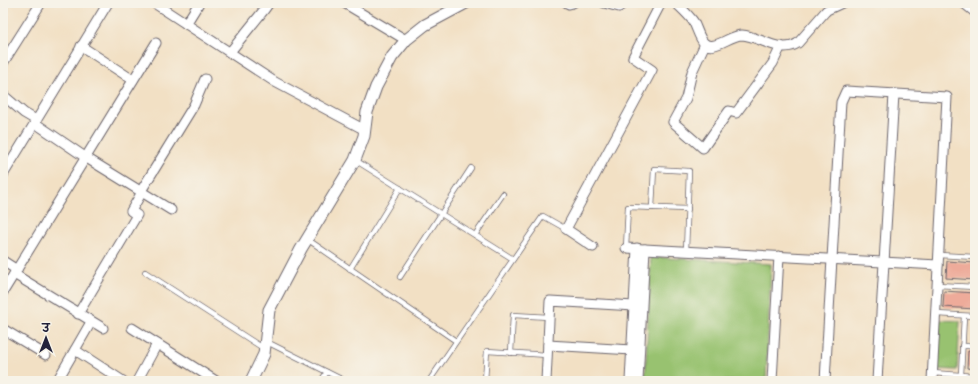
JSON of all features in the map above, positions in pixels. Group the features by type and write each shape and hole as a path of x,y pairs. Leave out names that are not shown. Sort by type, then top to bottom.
{"street":[{"path":"3,63 41,3"},
{"path":"3,176 108,3"},
{"path":"154,3 275,82 364,130"},
{"path":"186,24 199,3"},
{"path":"230,52 269,3"},
{"path":"344,3 406,40"},
{"path":"251,381 264,354 269,310 301,249 355,160 364,136 367,112 376,87 392,57 406,40 425,25 466,3"},
{"path":"567,3 573,3"},
{"path":"604,3 619,7 624,3"},
{"path":"593,247 566,229 652,70 632,56 661,3"},
{"path":"676,3 687,13 705,44 714,46 729,38 742,36 752,37 764,42 781,46 794,46 827,10 842,3"},
{"path":"3,292 156,43"},
{"path":"705,44 692,72 686,98 673,122 703,148 729,111 736,113 773,63 781,46"},
{"path":"81,46 133,80"},
{"path":"78,314 138,216 131,211 194,105 205,79"},
{"path":"826,381 841,102 846,91 947,97 932,377"},
{"path":"877,381 894,94"},
{"path":"3,95 35,122 85,157 171,210"},
{"path":"626,248 884,262 938,260"},
{"path":"630,381 634,306 641,249"},
{"path":"638,381 641,249"},
{"path":"772,381 778,256"},
{"path":"3,261 15,272 78,314 103,328"},
{"path":"546,381 550,301 634,306"},
{"path":"57,381 91,322"},
{"path":"132,328 216,381"},
{"path":"3,329 46,355"},
{"path":"137,381 157,344"},
{"path":"548,345 632,350"},
{"path":"75,350 123,381"}],"lane":[{"path":"355,160 513,259"},
{"path":"400,277 471,168"},
{"path":"652,208 654,169 689,171 686,251"},
{"path":"350,269 400,188"},
{"path":"475,235 503,194"},
{"path":"626,248 628,207 688,209"},
{"path":"428,381 543,216 566,229"},
{"path":"307,240 456,342"},
{"path":"938,260 975,257"},
{"path":"145,272 265,345 345,381"},
{"path":"937,285 975,287"},
{"path":"511,353 513,314 550,317"},
{"path":"936,314 975,316"},
{"path":"961,375 964,316"},
{"path":"962,346 975,346"},
{"path":"485,381 487,351 548,355"},
{"path":"321,381 327,372"},
{"path":"932,377 961,375 975,376"}],"green space":[{"path":"651,257 771,264 766,381 645,381"},
{"path":"940,320 960,321 957,370 937,369"}],"building":[{"path":"947,261 975,263 975,280 946,278"},
{"path":"944,291 975,293 975,309 943,307"},
{"path":"968,351 975,352 975,369 967,368"}]}
